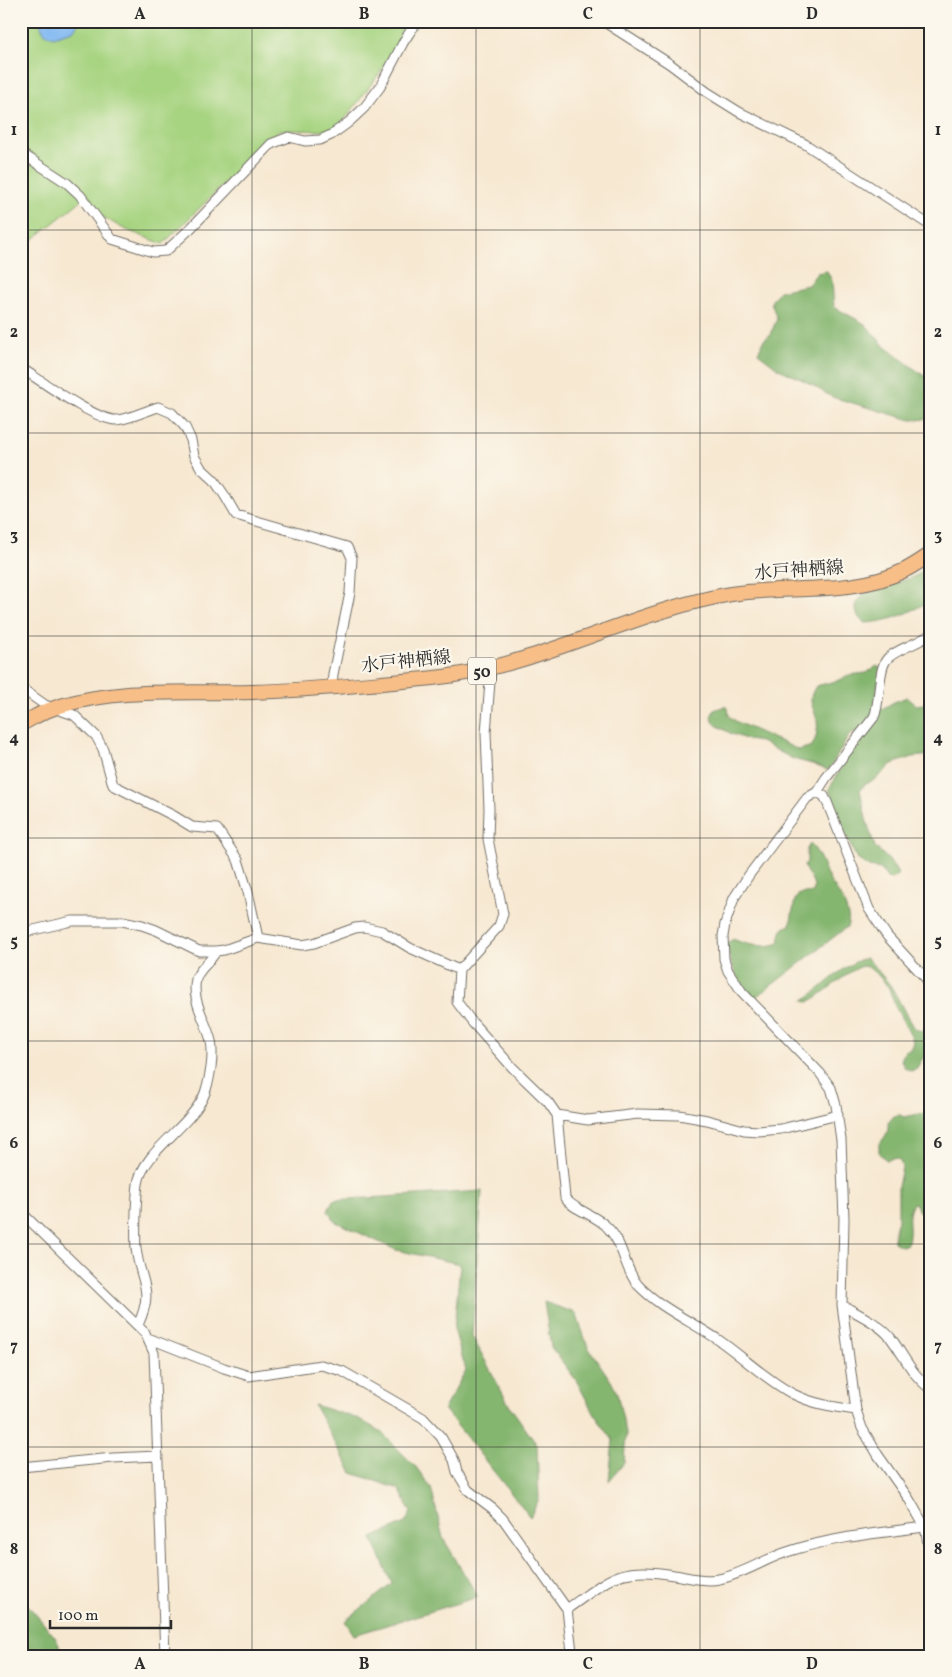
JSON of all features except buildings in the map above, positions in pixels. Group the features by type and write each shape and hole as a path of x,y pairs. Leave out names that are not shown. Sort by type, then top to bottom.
{"main road":[{"name":"水戸神栖線","path":"21,724 46,711 86,700 111,696 332,688 450,676 491,669 690,603 733,594 826,588 869,582 902,572 931,554"}],"street":[{"path":"21,153 67,183 80,195 112,239 153,252 166,251 270,144 289,137 305,141 320,140 331,135 349,122 364,108 380,86 417,21"},
{"path":"603,21 670,64 707,92 739,112 805,144 931,226"},
{"path":"21,368 92,412 108,419 116,420 158,407 172,414 184,427 191,440 194,456 201,468 214,480 236,515 348,548 352,558 350,593 332,674 332,688"},
{"path":"931,634 892,654 885,660 882,669 878,708 874,717 817,792 807,798 749,875 734,898 725,924 723,948 724,960 728,971 742,992 820,1073 831,1088 838,1115 841,1140 844,1274 842,1305 856,1410 862,1428 878,1455 909,1499 924,1528 931,1560"},
{"path":"491,669 486,733 489,809 488,839 503,914 499,926 459,970 457,1002 513,1068 548,1102 557,1115 565,1198 572,1205 598,1219 610,1229 622,1249 633,1278 638,1285 660,1303 717,1339 792,1394 827,1406 856,1410"},
{"path":"21,688 45,705 74,715 96,736 103,749 113,785 192,827 217,829 238,860 248,892 258,938"},
{"path":"817,792 824,796 828,802 869,909 887,936 931,984"},
{"path":"21,933 72,921 122,921 156,930 199,951 216,951 258,938 302,945 314,943 364,926 382,931 410,948 459,970"},
{"path":"138,1325 145,1307 146,1291 136,1246 138,1182 145,1165 198,1106 206,1092 212,1050 211,1042 199,1010 195,984 199,972 210,961 216,951"},
{"path":"557,1115 588,1120 638,1114 679,1115 744,1130 758,1131 781,1129 838,1115"},
{"path":"21,1212 138,1325 148,1338 154,1353 165,1656"},
{"path":"842,1305 873,1323 888,1335 917,1378 931,1389"},
{"path":"148,1338 249,1376 306,1366 322,1365 332,1367 412,1410 423,1418 442,1438 454,1460 462,1483 468,1490 493,1508 503,1519 567,1609 572,1652"},
{"path":"21,1467 112,1458 158,1456"},
{"path":"567,1609 603,1583 630,1572 662,1573 710,1581 734,1574 789,1551 823,1542 924,1528"}],"green space":[{"path":"21,21 419,21 336,131 279,130 163,244 124,229 103,217 83,199 21,249"},
{"path":"827,271 832,281 834,307 865,324 885,347 931,381 931,419 911,420 832,397 807,382 779,369 758,353 763,341 770,335 777,319 771,302 779,291 808,285 817,273"},
{"path":"931,568 931,600 907,613 883,621 865,623 858,616 856,607 858,601 867,592 906,580"},
{"path":"877,666 880,668 875,705 870,719 864,727 850,734 827,770 793,759 761,742 748,740 730,733 716,725 711,717 714,710 725,706 728,708 729,716 737,722 799,750 812,746 816,736 817,721 811,698 816,686 840,680 849,675 866,673"},
{"path":"907,697 916,705 931,703 931,755 913,757 892,764 876,779 865,784 860,790 866,819 875,847 890,861 898,874 893,879 887,878 881,869 869,867 857,859 843,829 829,789 853,747 880,710"},
{"path":"810,844 822,861 830,881 844,904 849,920 848,925 755,998 739,981 730,959 727,944 733,939 756,946 769,946 779,943 782,930 790,925 795,900 799,894 813,892 813,882 804,866 807,862 807,849"},
{"path":"867,958 891,986 913,1027 920,1031 926,1030 931,1025 931,1048 916,1069 911,1071 905,1068 901,1060 905,1051 911,1049 914,1043 895,1006 889,988 868,967 861,966 817,997 808,1002 804,1001 843,970 859,960"},
{"path":"924,1113 931,1115 931,1230 927,1238 923,1240 924,1215 919,1212 916,1204 913,1203 909,1213 909,1239 907,1244 902,1246 894,1242 894,1234 898,1220 898,1187 902,1167 900,1160 894,1158 886,1160 879,1152 879,1144 885,1137 888,1123 894,1116 900,1115 904,1117"},
{"path":"482,1191 472,1336 509,1405 537,1445 539,1499 530,1517 444,1409 466,1370 454,1329 460,1264 396,1250 334,1221 328,1211 333,1200"},
{"path":"544,1302 576,1313 588,1347 617,1393 626,1433 624,1463 609,1481 613,1440 594,1414 576,1380 551,1347"},
{"path":"314,1405 359,1419 381,1432 416,1467 431,1488 443,1538 478,1597 354,1635 345,1621 392,1584 372,1538 405,1523 411,1512 399,1489 352,1473"},
{"path":"21,1597 55,1637 64,1656 21,1656"}],"water":[{"path":"42,21 80,21 73,31 53,37 44,32 40,24"}]}
